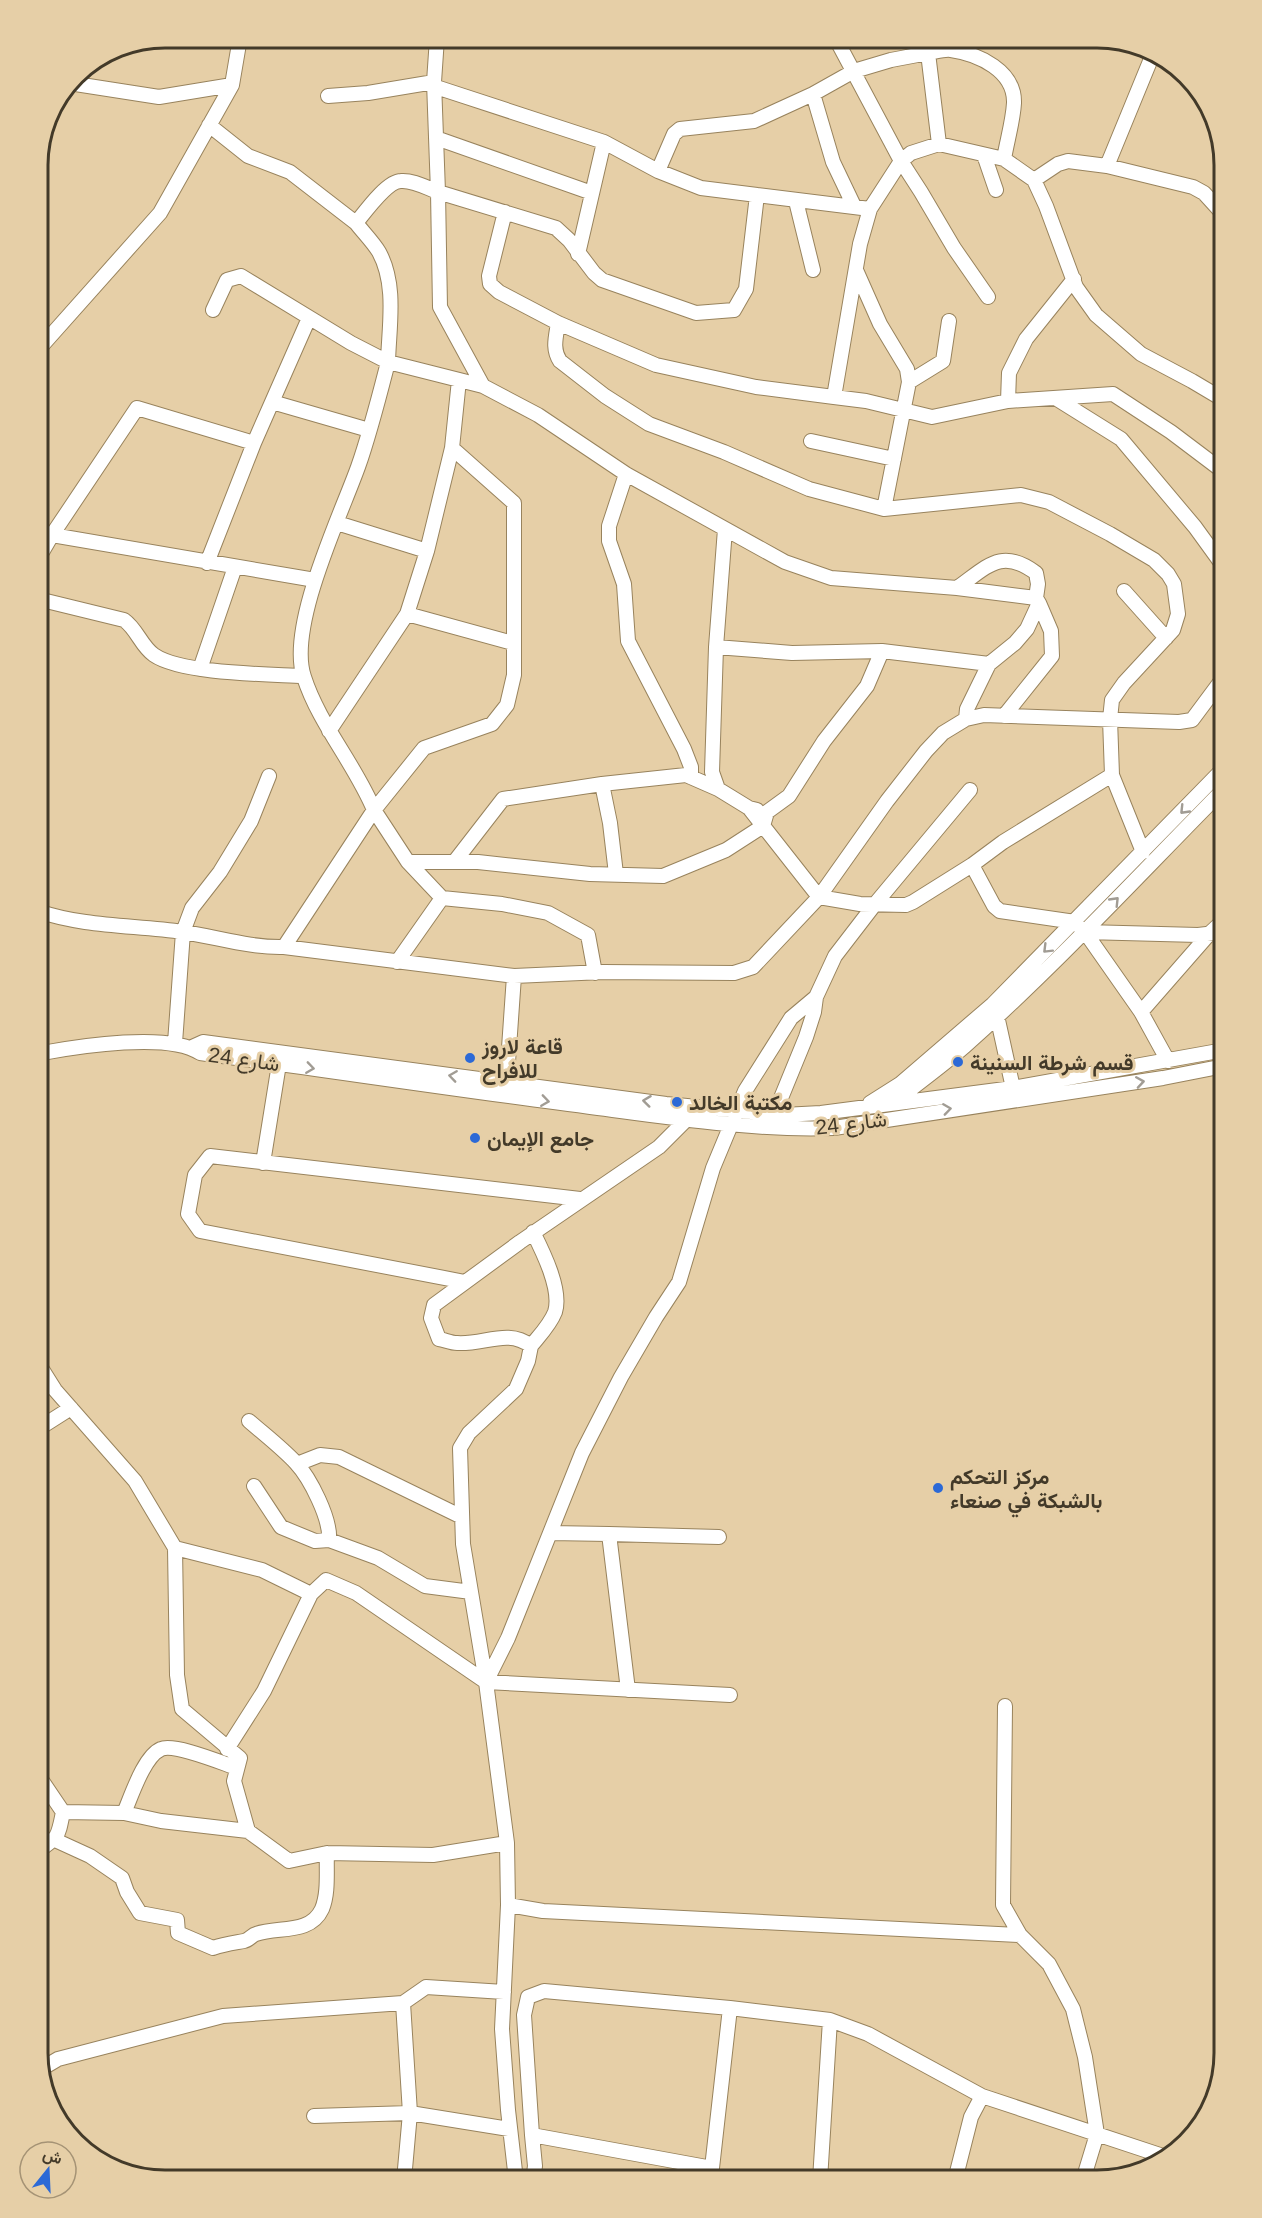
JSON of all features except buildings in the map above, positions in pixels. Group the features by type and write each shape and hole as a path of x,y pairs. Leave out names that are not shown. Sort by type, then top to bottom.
{"street":[{"path":"48,339 160,213 232,85 238,48"},
{"path":"436,48 434,82 440,307 483,386"},
{"path":"841,48 901,161 954,248 988,297"},
{"path":"658,171 674,134 680,129 754,121 854,72 891,60 949,50 973,55 995,66 1011,83 1014,102 1004,159"},
{"path":"928,53 939,144"},
{"path":"1107,166 1150,61"},
{"path":"328,96 368,93 434,82"},
{"path":"434,82 440,89 604,142 658,171 701,188 870,208"},
{"path":"80,85 159,97 232,85"},
{"path":"813,94 833,162 854,206"},
{"path":"210,125 248,156 290,172 356,223 378,251 389,279 391,294 388,362 369,430 315,580 302,634 303,676 329,731 366,789 374,810 408,862 442,898 502,904 548,913 588,935 595,973"},
{"path":"436,138 592,193"},
{"path":"578,254 604,142"},
{"path":"834,397 860,244 870,208 901,161 911,153 939,144 1004,159 1034,180 1076,288 1096,315 1141,354 1214,394"},
{"path":"984,155 996,190"},
{"path":"1034,180 1058,164 1068,161 1107,166 1192,187 1204,193 1214,204"},
{"path":"356,223 387,188 397,181 411,182 556,228 569,240 598,277 696,314 734,310 746,289 757,195"},
{"path":"796,201 813,270"},
{"path":"505,212 489,276 490,284 499,292 558,323 666,368 756,387 866,401 932,417 1008,401 1113,394 1171,432 1214,464"},
{"path":"856,270 880,324 907,369 909,382 884,509"},
{"path":"213,310 227,280 241,276 309,318 388,362 483,386 538,415 626,474 785,562 831,578 957,588 1038,601"},
{"path":"1008,401 1009,373 1026,339 1074,279"},
{"path":"207,563 254,443 309,318"},
{"path":"909,382 943,361 949,321"},
{"path":"558,323 555,353 560,361 605,396 649,424 724,452 809,489 884,509 1021,495 1049,502 1154,560 1174,584 1178,614 1173,630 1116,692 1110,708 1112,775 1143,852"},
{"path":"329,731 407,614 426,551 452,448 459,380"},
{"path":"1057,399 1121,439 1195,527 1214,553"},
{"path":"272,402 369,430"},
{"path":"48,542 137,408 254,443"},
{"path":"811,441 894,459"},
{"path":"284,947 374,810 424,748 492,724 507,705 514,675 514,503 452,448"},
{"path":"626,474 609,526 609,541 624,584 628,641 684,749 691,767 691,777"},
{"path":"337,523 426,551"},
{"path":"718,789 712,772 716,647 725,530"},
{"path":"52,535 315,580"},
{"path":"957,588 993,563 1009,559 1026,565 1036,573 1038,584 1038,601 1027,629 1016,643 989,664 967,709 966,719"},
{"path":"200,669 235,567"},
{"path":"1124,591 1166,638"},
{"path":"48,601 117,617 135,630 152,654 172,663 200,669 303,676"},
{"path":"1004,716 1052,656 1051,631 1038,601"},
{"path":"407,614 513,643"},
{"path":"716,647 792,653 882,651 989,664"},
{"path":"408,862 455,861 590,874 663,876 726,850 765,819 789,796 824,741 867,686 882,651"},
{"path":"48,914 72,920 183,932 267,947 284,947 514,976 595,973 734,973 753,967 819,897 887,801 926,751 943,733 966,719 1004,716 1179,722 1191,720 1214,690"},
{"path":"455,861 503,799 602,784 686,775 718,789 765,819 819,897 860,904 906,905 1112,775"},
{"path":"176,1043 183,932 192,909 220,872 251,821 269,776"},
{"path":"1080,927 1143,852 1214,778"},
{"path":"602,784 610,823 616,874"},
{"path":"769,1127 806,1037 816,997 836,956 875,904 970,790"},
{"path":"855,1124 871,1118 894,1103 918,1078 995,1010 1214,799"},
{"path":"972,865 994,906 1000,911 1080,927 1214,933"},
{"path":"397,962 442,898"},
{"path":"1080,927 1141,1011 1168,1061"},
{"path":"1141,1011 1214,929"},
{"path":"506,1090 514,976"},
{"path":"486,1682 508,1638 582,1453 616,1386 679,1282 713,1168 734,1116 761,1064 791,1018 816,997"},
{"path":"995,1010 1013,1088"},
{"path":"48,1052 79,1046 148,1042 176,1043 192,1047"},
{"name":"شارع 24","path":"506,1090 203,1042 192,1047 200,1053 279,1064 690,1112 734,1116 820,1113 1013,1088 1214,1052"},
{"path":"263,1163 279,1064"},
{"name":"شارع 24","path":"734,1116 769,1127 834,1128 1141,1082 1214,1068"},
{"path":"865,1106 900,1084 918,1078"},
{"path":"914,1100 910,1092 918,1078"},
{"path":"900,1084 894,1096 894,1103 900,1109 916,1114"},
{"path":"531,1346 522,1340 508,1336 458,1343 439,1339 431,1318 434,1305 533,1232 659,1147 690,1112"},
{"path":"465,1282 200,1231 188,1214 195,1175 210,1156 580,1200"},
{"path":"515,2170 509,2129 502,2029 508,1905 507,1843 486,1682 463,1544 460,1448 469,1433 516,1389 528,1361 531,1346 556,1310 554,1287 548,1265 533,1232"},
{"path":"48,1379 55,1390 135,1481 175,1548 177,1675 182,1709 240,1758 234,1781 248,1831"},
{"path":"48,1423 71,1408"},
{"path":"249,1421 297,1464 319,1502 329,1532 329,1540"},
{"path":"297,1464 320,1455 339,1457 462,1517"},
{"path":"254,1486 281,1527 315,1541 329,1540 378,1558 425,1586 471,1592"},
{"path":"549,1533 719,1537"},
{"path":"609,1534 628,1690"},
{"path":"175,1548 262,1570 311,1594"},
{"path":"227,1749 264,1691 311,1594 326,1580 356,1593 486,1682 730,1695"},
{"path":"1005,1706 1003,1905 1020,1935 1049,1964 1073,2009 1085,2057 1097,2134 1086,2170"},
{"path":"124,1813 148,1760 161,1749 173,1748 237,1768"},
{"path":"48,1790 63,1812 55,1840 48,1845"},
{"path":"63,1812 124,1813 161,1821 248,1831 289,1861 327,1853 433,1855 507,1843"},
{"path":"55,1840 90,1856 123,1878 127,1892 140,1913 177,1920 178,1934 213,1948 229,1942 247,1940 254,1934 291,1930 311,1922 321,1910 323,1902 327,1853"},
{"path":"508,1905 543,1911 1020,1935"},
{"path":"48,2065 58,2059 223,2016 403,2003 426,1987 504,1992"},
{"path":"534,2170 524,2014 528,1997 544,1991 730,2008 830,2020 868,2034 982,2096 1156,2154"},
{"path":"403,2003 410,2113 405,2170"},
{"path":"711,2170 730,2008"},
{"path":"821,2170 830,2020"},
{"path":"958,2170 971,2117 982,2096"},
{"path":"314,2116 410,2113 509,2129"},
{"path":"532,2135 693,2170"}],"place":[{"name":"قاعة لاروز للافراح","path":"470,1058"},
{"name":"قسم شرطة السنينة","path":"958,1062"},
{"name":"مكتبة الخالد","path":"677,1102"},
{"name":"جامع الإيمان","path":"475,1138"},
{"name":"مركز التحكم بالشبكة في صنعاء","path":"938,1488"}]}
